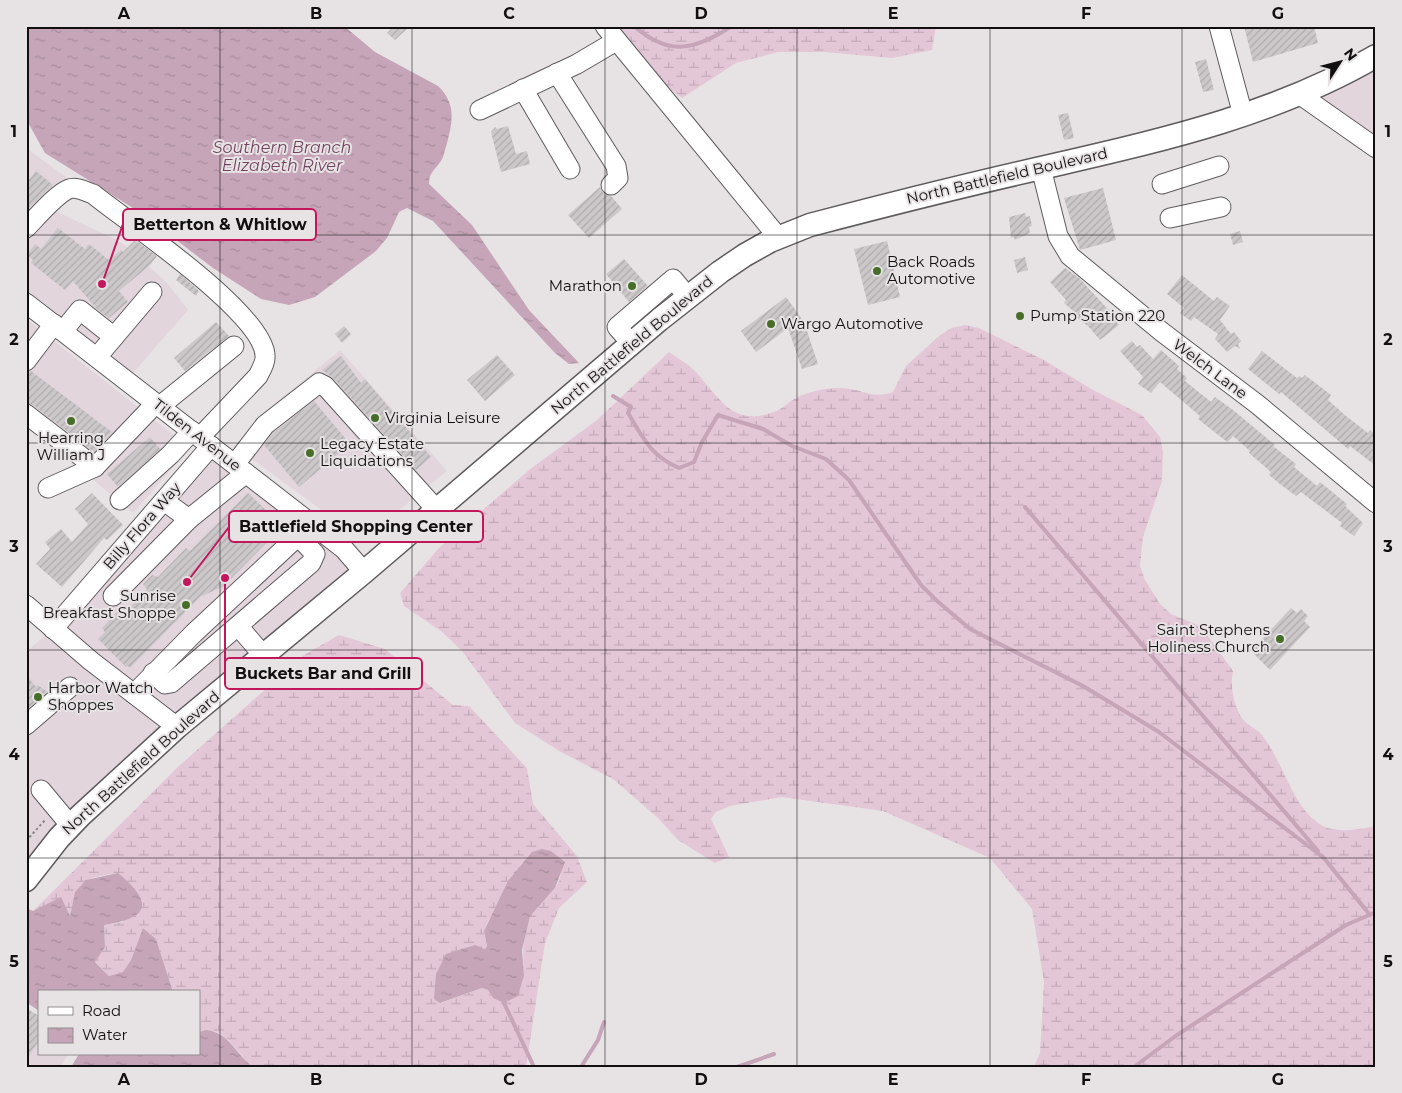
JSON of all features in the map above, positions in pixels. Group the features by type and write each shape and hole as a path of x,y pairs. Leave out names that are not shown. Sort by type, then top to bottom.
{"main road":[{"name":"North Battlefield Boulevard","path":"29,876 71,826 177,727 364,572 688,297 745,255 778,237 810,224 1198,130 1299,94 1334,79 1376,56"}],"street":[{"path":"1219,26 1243,115"},
{"path":"480,110 557,73 611,33 778,237"},
{"path":"557,73 616,166 618,178 611,185"},
{"path":"523,89 570,168"},
{"path":"1299,94 1376,148"},
{"path":"1162,184 1219,166"},
{"name":"Welch Lane","path":"1041,168 1058,236 1070,256 1162,332 1256,404 1376,503"},
{"path":"26,228 59,196 70,189 80,189 92,194 198,274 250,322 260,338 265,354 264,365 258,376 201,438 171,454 120,500"},
{"path":"1170,218 1222,208"},
{"path":"97,357 152,292"},
{"name":"Tilden Avenue","path":"26,303 240,469 305,530 337,544 364,572"},
{"path":"26,361 58,328 80,310 114,337"},
{"path":"48,488 95,467 158,405 234,346"},
{"path":"112,596 240,469 265,424 319,383 326,386 437,510"},
{"path":"26,414 95,467"},
{"name":"Billy Flora Way","path":"53,629 164,501 201,438"},
{"path":"164,501 189,520"},
{"path":"134,694 153,673 305,530 315,554"},
{"path":"153,673 165,684 171,683 310,563 315,554 337,544"},
{"path":"26,605 53,629 177,727"},
{"path":"238,626 263,655"},
{"path":"26,725 70,687"},
{"path":"41,790 71,826"}],"path":[{"path":"26,841 48,818"}],"shaded area":[{"path":"1376,55 1376,140 1305,92"},
{"path":"26,148 77,185 53,210 115,239 129,248 167,283 188,310 133,373 26,289"},
{"path":"26,319 190,448 133,513 26,424"},
{"path":"340,350 447,471 376,529 354,534 236,447 276,403"},
{"path":"211,446 364,572 177,727 26,880 26,652 53,629"},
{"path":"26,1013 38,1020 38,1056 67,1056 61,1067 26,1067"}],"green space":[{"path":"618,26 936,26 932,50 892,58 824,52 778,52 736,63 682,98 665,85"},
{"path":"965,325 979,328 1044,360 1093,390 1142,415 1160,437 1163,452 1162,481 1143,537 1140,566 1145,580 1160,604 1171,614 1197,625 1207,635 1233,671 1233,693 1240,715 1262,735 1296,797 1313,819 1323,826 1336,830 1376,826 1376,1067 1034,1067 1040,1053 1044,982 1032,909 990,858 883,811 782,797 730,806 716,812 711,819 729,857 715,863 678,840 658,818 613,779 561,752 515,723 462,651 441,631 404,606 400,593 439,548 529,470 597,420 669,352 694,370 727,407 736,413 747,416 759,416 777,411 800,396 833,388 852,389 878,395 893,392 906,366 939,336 951,328"},
{"path":"339,635 385,649 453,705 469,706 527,768 533,804 577,856 587,882 559,908 545,943 526,1067 254,1067 223,1036 208,1030 200,1032 200,990 172,990 156,939 143,928 131,960 123,972 109,976 95,961 105,947 104,925 123,922 118,873 96,877 83,883 76,895 70,917 33,911 179,766 304,655","holes":["561,871 557,885 534,910 527,923 523,960 524,975 493,998 488,990 482,988 441,1003 477,947 485,949 487,946 484,931 489,919"]}],"water":[{"name":"Southern Branch Elizabeth River","path":"26,26 344,26 375,52 438,86 444,92 452,113 451,127 443,157 431,174 429,184 472,225 529,310 579,363 569,364 555,353 433,221 407,208 399,212 387,238 376,251 315,297 289,305 261,299 213,268 141,213 45,153 26,119"},
{"path":"542,849 551,851 565,862 555,888 530,916 522,950 524,975 518,996 504,1003 493,998 488,990 482,988 440,1003 434,999 436,974 446,954 475,945 485,949 487,946 484,931 508,881 532,852"},
{"path":"118,873 130,884 142,901 142,908 131,918 104,925 105,947 95,962 109,976 123,972 131,960 143,928 156,939 172,990 38,990 38,1010 26,1002 26,908 33,911 61,897 70,916 75,892 86,880"},
{"path":"206,1030 221,1035 254,1067 71,1067 78,1056 200,1056 200,1032"}],"building":[{"path":"394,26 410,26 395,40 387,33"},
{"path":"1244,26 1314,26 1318,43 1253,62"},
{"path":"1206,59 1214,90 1203,92 1195,62"},
{"path":"1068,113 1074,138 1064,140 1058,115"},
{"path":"508,126 516,154 527,151 530,164 501,172 491,132 495,127 497,129"},
{"path":"36,171 53,185 26,211 26,183"},
{"path":"600,187 603,193 611,196 622,209 589,238 568,215"},
{"path":"1103,188 1116,240 1080,250 1064,198"},
{"path":"1025,213 1026,217 1030,216 1032,226 1029,227 1030,233 1015,240 1014,237 1011,238 1009,217"},
{"path":"58,228 85,249 89,244 109,260 121,250 123,252 135,240 157,256 150,265 119,291 128,302 109,318 97,309 73,281 65,290 31,263 33,260 27,255 35,244 41,249"},
{"path":"1240,231 1243,242 1233,245 1230,234"},
{"name":"Back Roads Automotive","path":"887,241 900,297 868,305 854,249"},
{"path":"1025,257 1028,270 1017,273 1014,260"},
{"name":"Marathon","path":"624,259 648,286 629,302 606,274"},
{"path":"1065,268 1079,278 1119,321 1117,323 1119,325 1100,340 1088,326 1077,318 1079,316 1064,303 1066,300 1050,282"},
{"path":"180,274 199,291 196,296 176,280"},
{"path":"1182,275 1214,301 1217,297 1230,306 1220,320 1231,334 1234,332 1241,341 1238,344 1240,349 1235,346 1227,352 1215,339 1218,334 1194,317 1191,321 1180,313 1184,308 1167,294"},
{"name":"Wargo Automotive","path":"786,297 804,322 818,364 802,369 788,328 756,352 741,331"},
{"path":"216,322 229,336 185,371 174,358"},
{"path":"344,326 351,334 342,343 335,334"},
{"path":"1132,341 1137,347 1140,345 1153,359 1161,350 1179,366 1177,369 1187,378 1185,381 1211,402 1215,397 1233,410 1296,464 1294,467 1317,486 1320,482 1347,504 1345,506 1363,523 1354,536 1340,526 1342,523 1301,492 1296,496 1269,475 1271,472 1233,436 1228,442 1198,419 1200,416 1160,382 1151,393 1138,384 1143,377 1120,351"},
{"path":"1262,351 1297,378 1299,376 1302,378 1305,375 1331,395 1328,400 1346,416 1368,433 1370,430 1376,435 1376,466 1350,446 1348,449 1281,392 1279,394 1248,369"},
{"path":"497,355 515,375 485,401 467,380"},
{"path":"341,356 361,383 365,379 431,457 416,470 333,378 322,370"},
{"name":"Hearring William J","path":"31,371 112,432 94,452 33,405 26,403 26,372"},
{"path":"314,401 350,444 299,487 264,445 273,433"},
{"path":"150,437 160,449 118,487 107,474"},
{"path":"92,493 123,525 107,540 104,538 62,587 36,564 50,549 45,542 61,529 72,542 88,524 75,509"},
{"path":"248,493 283,526 224,586 200,597 130,668 126,667 98,639 105,632 102,628 119,610 123,614 147,589 143,584 152,575 158,577 186,548 190,551"},
{"name":"Saint Stephens Holiness Church","path":"1291,608 1297,613 1301,609 1308,616 1304,621 1310,627 1270,670 1251,651"},
{"name":"Harbor Watch Shoppes","path":"26,675 36,687 38,685 47,692 26,710"},
{"path":"26,1008 38,1015 38,1042 26,1060"}],"waterway":[{"path":"634,26 659,42 682,47 706,40 732,26"},
{"path":"613,396 631,407 628,413 654,452 679,468 694,462 702,442 718,415 763,429 792,446 826,459 849,480 921,585 970,629 1083,686 1159,732 1324,858"},
{"path":"1025,507 1318,851"},
{"path":"1323,857 1370,915"},
{"path":"1134,1067 1177,1035 1346,925 1376,912"},
{"path":"504,1003 534,1067"},
{"path":"581,1067 598,1040 604,1022"},
{"path":"737,1067 774,1054"}],"place":[{"name":"Back Roads Automotive","path":"877,271"},
{"name":"Betterton & Whitlow","path":"102,284"},
{"name":"Marathon","path":"632,286"},
{"name":"Pump Station 220","path":"1020,316"},
{"name":"Wargo Automotive","path":"771,324"},
{"name":"Virginia Leisure","path":"375,418"},
{"name":"Hearring William J","path":"71,421"},
{"name":"Legacy Estate Liquidations","path":"310,453"},
{"name":"Buckets Bar and Grill","path":"225,578"},
{"name":"Battlefield Shopping Center","path":"187,582"},
{"name":"Sunrise Breakfast Shoppe","path":"186,605"},
{"name":"Saint Stephens Holiness Church","path":"1280,639"},
{"name":"Harbor Watch Shoppes","path":"38,697"}]}
